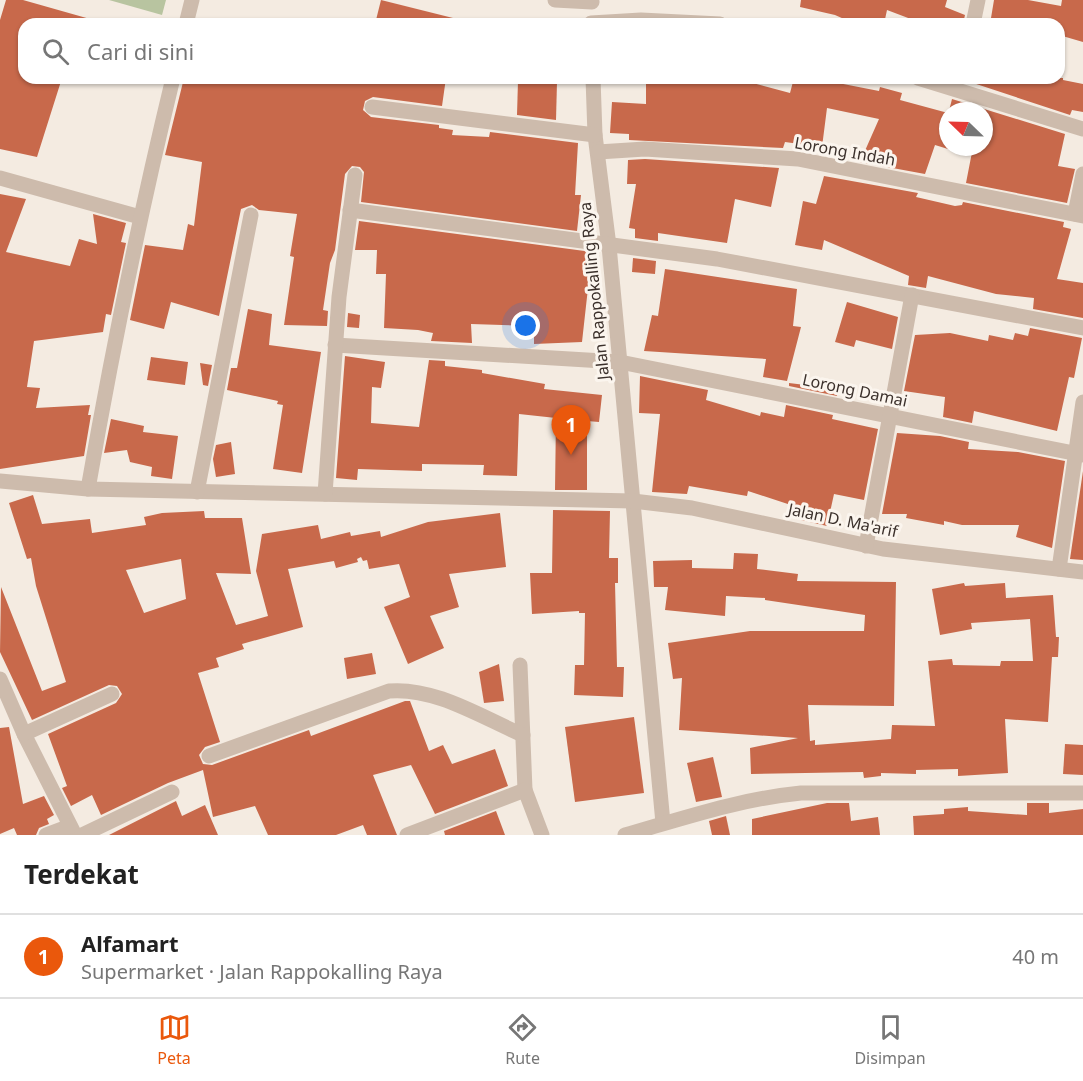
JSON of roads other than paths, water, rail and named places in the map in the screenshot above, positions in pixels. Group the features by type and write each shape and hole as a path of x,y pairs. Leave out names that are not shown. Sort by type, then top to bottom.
{"street":[{"path":"188,18 192,0"},
{"path":"555,0 592,1 591,18"},
{"path":"974,18 978,0"},
{"path":"88,489 113,344 172,84"},
{"name":"Jalan Rappokalling Raya","path":"593,84 595,135 609,246 663,823"},
{"path":"961,85 1083,129"},
{"path":"372,107 595,135"},
{"name":"Lorong Indah","path":"598,152 645,149 798,159 1079,215"},
{"path":"1079,215 1083,174"},
{"path":"325,494 334,345 355,175"},
{"path":"0,178 140,217"},
{"path":"350,210 717,260 1083,328"},
{"path":"197,492 251,215"},
{"path":"866,546 912,295"},
{"name":"Lorong Damai","path":"334,345 620,362 1079,454"},
{"path":"1059,569 1079,454 1083,402"},
{"name":"Jalan D. Ma'arif","path":"0,481 88,489 633,501 692,508 866,546 1083,572"},
{"path":"520,665 525,789 542,835"},
{"path":"0,679 24,734 76,832"},
{"path":"209,756 389,691 404,690 435,696 523,735"},
{"path":"24,734 112,694"},
{"path":"407,835 525,789"},
{"path":"46,835 76,832 172,792"},
{"path":"625,835 765,796 801,793 1083,793"}],"place":[{"name":"Alfamart","path":"571,455"}]}
